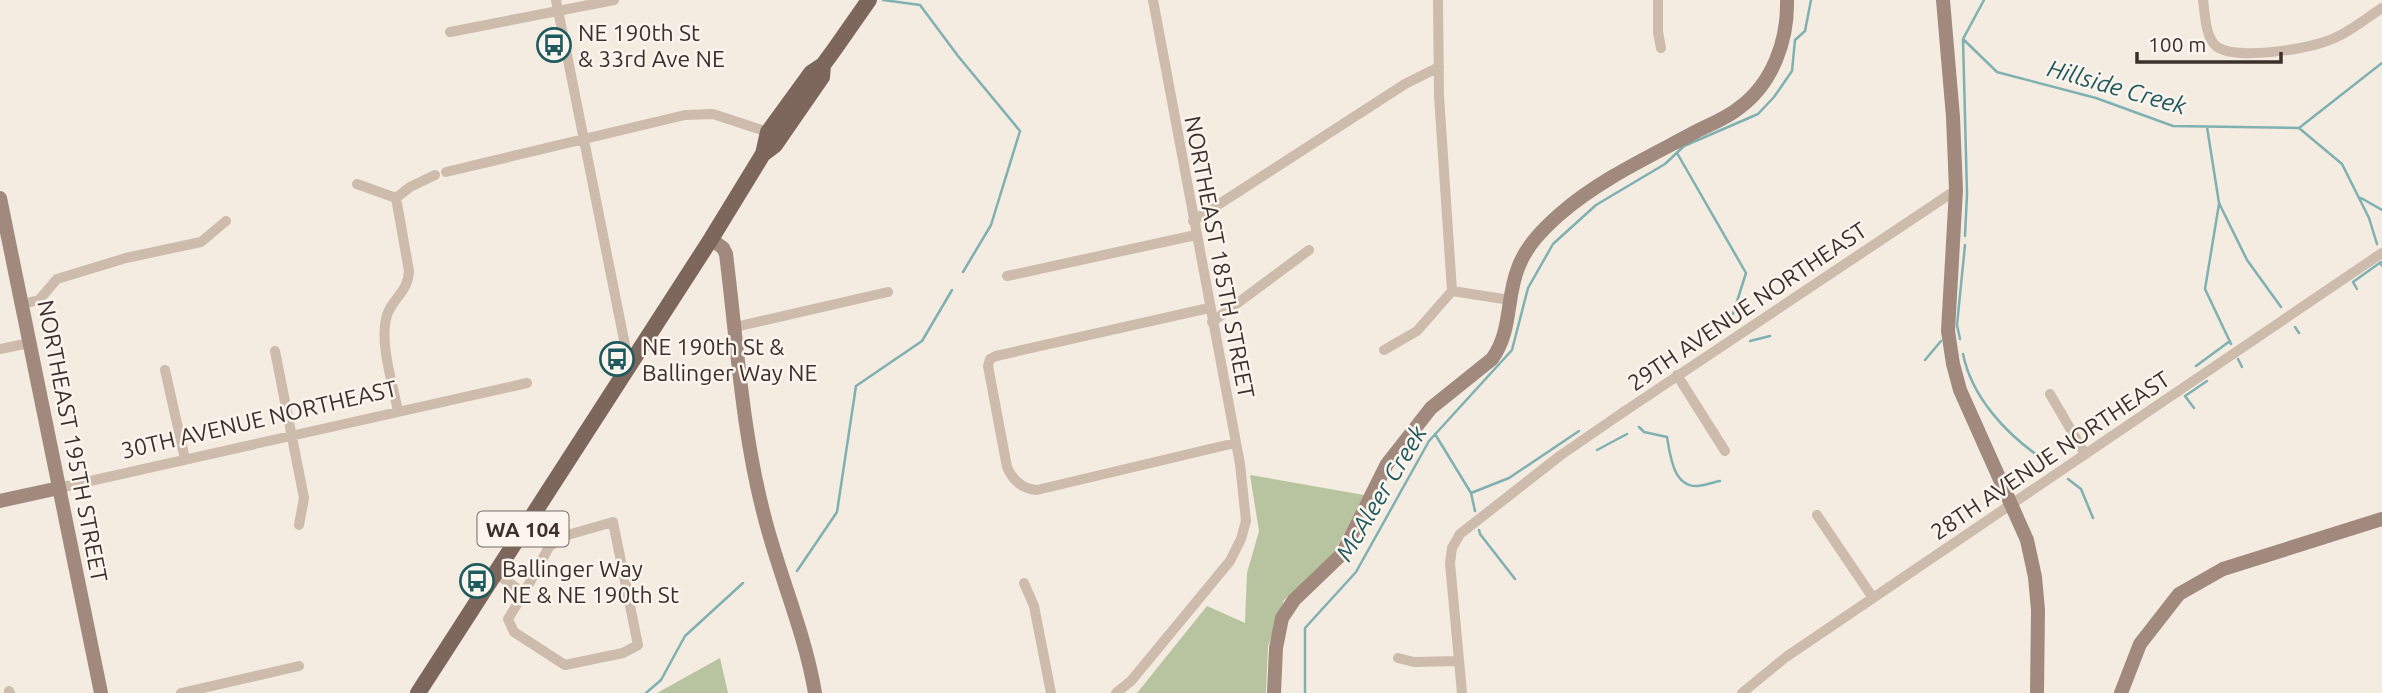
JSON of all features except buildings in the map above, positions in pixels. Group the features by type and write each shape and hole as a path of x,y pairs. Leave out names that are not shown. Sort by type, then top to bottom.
{"main road":[{"name":"WA 104","path":"418,693 711,239 763,154 768,132 811,73 822,65 869,0"},
{"name":"WA 104","path":"763,154 775,145 822,77 822,65"}],"street":[{"path":"450,32 557,5 569,10 614,0"},
{"name":"NORTHEAST 185TH STREET","path":"1116,693 1131,681 1230,561 1246,521 1235,443 1153,0"},
{"path":"1384,350 1417,331 1452,291 1439,67 1438,0"},
{"path":"1658,0 1661,48"},
{"path":"1274,693 1276,648 1282,618 1294,600 1342,554 1387,464 1431,408 1492,359 1505,335 1518,267 1532,241 1562,212 1602,183 1740,108 1762,86 1776,61 1783,39 1787,0"},
{"path":"1943,0 1956,190 1948,331 1960,390 2027,540 2035,577 2038,610 2037,693"},
{"path":"2203,0 2208,31 2215,45 2244,53 2304,48 2329,41 2382,8"},
{"path":"557,5 629,365"},
{"path":"1193,221 1405,84 1439,67"},
{"path":"446,172 685,115 702,113 726,116 768,132"},
{"path":"396,198 410,187 435,175"},
{"path":"357,184 396,198"},
{"name":"29TH AVENUE NORTHEAST","path":"1462,693 1451,563 1452,548 1460,534 1561,455 1956,190"},
{"path":"396,198 409,271 408,282 390,307 385,340 398,411"},
{"name":"NORTHEAST 195TH STREET","path":"1,204 101,693"},
{"path":"22,304 39,300 57,279 127,258 201,242 226,221"},
{"path":"1007,276 1196,235"},
{"path":"711,239 723,248 726,254 757,483 765,520 815,693"},
{"path":"1212,322 1309,250"},
{"name":"28TH AVENUE NORTHEAST","path":"1742,693 1786,657 2382,253"},
{"path":"1452,291 1510,300"},
{"path":"735,327 888,292"},
{"path":"1209,308 990,359 988,366 1007,467 1019,484 1027,489 1037,490 1235,443"},
{"path":"0,349 29,343"},
{"path":"275,351 304,498 299,525"},
{"path":"165,370 185,459"},
{"path":"1677,375 1725,451"},
{"name":"30TH AVENUE NORTHEAST","path":"0,501 527,383"},
{"path":"2050,394 2085,454"},
{"path":"1817,515 1873,598"},
{"path":"2121,693 2140,644 2179,594 2222,569 2382,519"},
{"path":"613,522 638,645 623,653 565,665 514,632 508,619 524,593 549,547 564,536 613,522"},
{"path":"495,573 524,593"},
{"path":"1024,583 1034,606 1051,693"},
{"path":"1398,658 1414,662 1459,661"},
{"path":"181,693 299,666"}],"green space":[{"path":"1250,475 1364,495 1333,555 1284,600 1268,646 1266,693 1137,693 1207,606 1245,623 1247,573 1259,531"},
{"path":"720,658 728,693 657,693"}],"waterway":[{"path":"883,0 920,5 1020,131 991,225 963,272"},
{"name":"McAleer Creek","path":"1305,693 1305,628 1356,572 1429,441 1512,350 1528,288 1553,244 1596,205 1665,164 1684,146 1758,114 1792,71 1795,40 1805,31 1811,0"},
{"name":"Hillside Creek","path":"1984,0 1963,39 1997,72 2096,98 2173,126 2299,128 2342,164 2369,218 2377,244"},
{"name":"Hillside Creek","path":"1963,39 1967,194 1965,236"},
{"path":"2299,128 2382,63"},
{"path":"2207,127 2219,203 2247,260 2281,307"},
{"path":"1677,153 1746,273 1733,314"},
{"path":"2361,198 2382,210"},
{"path":"2219,204 2205,289 2231,344"},
{"path":"1960,339 1957,325 1965,245"},
{"path":"2357,289 2353,282 2381,262 2382,266"},
{"path":"797,571 837,512 856,386 922,341 952,290"},
{"path":"2295,327 2299,333"},
{"path":"1750,341 1770,336"},
{"path":"1925,360 1941,341"},
{"path":"2196,366 2230,341"},
{"path":"1963,354 1974,386 1993,414 2017,439 2044,460"},
{"path":"2238,359 2242,367"},
{"path":"2194,408 2185,396 2207,381"},
{"path":"1639,427 1644,432 1667,437 1674,468 1683,481 1697,486 1720,481"},
{"path":"1471,493 1509,478 1579,431"},
{"path":"1435,434 1471,493 1475,511"},
{"path":"1597,450 1627,434"},
{"path":"2068,479 2081,489 2093,518"},
{"path":"1479,530 1515,579"},
{"path":"646,693 661,680 685,636 743,583"}],"place":[{"name":"NE 190th St & 33rd Ave NE","path":"554,45"},
{"name":"NE 190th St & Ballinger Way NE","path":"617,359"},
{"name":"Ballinger Way NE & NE 190th St","path":"477,581"}]}
